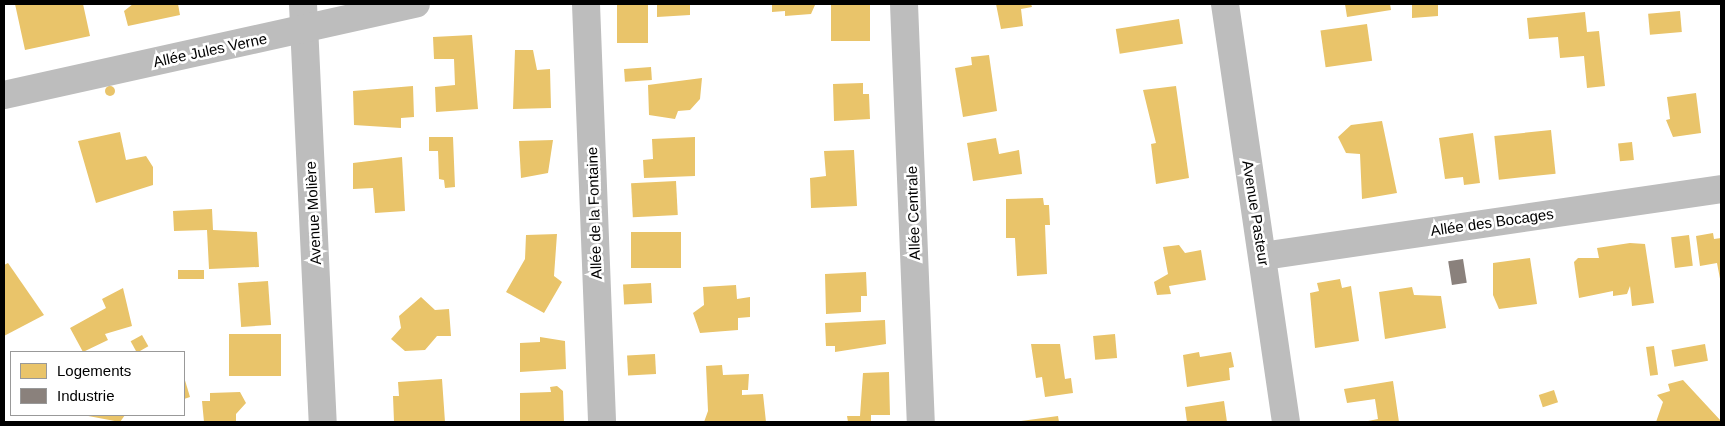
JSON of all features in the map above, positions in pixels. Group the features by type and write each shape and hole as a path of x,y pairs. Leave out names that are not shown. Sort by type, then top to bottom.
{"street":[{"name":"Allée Jules Verne","path":"4,95 304,17 416,4"},
{"name":"Allée de la Fontaine","path":"586,4 602,422"},
{"name":"Allée Centrale","path":"904,4 922,422"},
{"name":"Avenue Pasteur","path":"1225,4 1286,422"},
{"name":"Avenue Molière","path":"304,17 323,422"},
{"name":"Allée des Bocages","path":"1263,256 1721,189"}],"building: Logements":[{"path":"15,4 83,4 90,36 25,50"},
{"path":"133,4 178,4 180,15 128,26 124,11"},
{"path":"617,4 648,4 648,43 617,43"},
{"path":"657,4 690,4 690,15 657,17"},
{"path":"772,4 815,5 811,14 785,16 785,11 772,12"},
{"path":"831,4 870,4 870,41 831,41"},
{"path":"996,4 1031,4 1032,7 1021,9 1023,26 1001,29"},
{"path":"1345,4 1390,4 1391,10 1347,17"},
{"path":"1412,4 1438,4 1438,16 1412,18"},
{"path":"1680,11 1682,32 1650,35 1648,14"},
{"path":"1585,12 1587,32 1599,31 1605,86 1587,88 1584,56 1560,58 1558,37 1529,39 1527,18"},
{"path":"1179,19 1183,44 1120,54 1116,29"},
{"path":"1367,24 1372,61 1326,67 1320,31"},
{"path":"472,35 478,109 436,112 435,87 455,85 454,59 434,59 433,37"},
{"path":"515,50 533,50 537,70 550,69 551,108 513,109"},
{"path":"989,55 997,111 963,117 955,68 972,65 971,57"},
{"path":"651,67 652,80 625,82 624,69"},
{"path":"702,78 700,99 690,110 678,111 675,119 649,115 648,85"},
{"path":"863,83 863,94 869,94 870,119 834,121 833,84"},
{"path":"108,86 112,86 115,91 114,95 108,96 105,93 105,89"},
{"path":"413,86 414,117 401,118 401,128 354,125 353,91"},
{"path":"1176,86 1189,178 1156,184 1151,144 1156,143 1143,90"},
{"path":"1696,93 1701,133 1673,137 1666,120 1670,119 1667,97"},
{"path":"1382,121 1397,193 1362,199 1360,154 1346,153 1338,137 1351,125"},
{"path":"1551,130 1556,174 1499,180 1494,136"},
{"path":"120,132 126,160 146,156 153,167 153,185 96,203 78,141"},
{"path":"1473,133 1480,183 1464,185 1463,177 1445,179 1439,138"},
{"path":"429,137 453,137 455,187 445,188 444,180 439,179 438,151 429,151"},
{"path":"695,137 695,176 644,178 643,160 653,159 652,139"},
{"path":"996,138 999,154 1019,150 1022,174 973,181 967,143"},
{"path":"553,140 548,173 521,178 519,141"},
{"path":"1632,142 1634,160 1620,161 1618,143"},
{"path":"854,150 857,206 811,208 810,178 826,176 824,151"},
{"path":"402,157 405,211 375,213 373,188 353,189 353,163"},
{"path":"676,181 678,215 633,217 631,183"},
{"path":"1043,198 1044,205 1049,205 1050,225 1045,225 1047,274 1017,276 1015,238 1006,238 1006,199"},
{"path":"212,209 213,230 257,232 259,267 209,269 207,230 174,231 173,211"},
{"path":"631,232 681,232 681,268 631,268"},
{"path":"1713,233 1714,239 1721,238 1721,284 1717,263 1700,266 1696,236"},
{"path":"557,234 554,276 562,282 544,313 506,292 525,259 526,235"},
{"path":"1689,235 1693,266 1675,268 1671,237"},
{"path":"1630,243 1645,244 1654,303 1632,306 1630,286 1627,294 1613,296 1613,291 1579,298 1574,262 1578,258 1599,258 1597,248"},
{"path":"1179,245 1185,253 1201,250 1206,280 1169,286 1171,294 1157,295 1154,282 1168,274 1163,247"},
{"path":"1530,258 1537,304 1499,309 1493,295 1493,263"},
{"path":"8,263 44,315 4,336 4,265"},
{"path":"178,270 204,270 204,279 178,279"},
{"path":"866,272 867,296 861,296 861,312 826,314 825,274"},
{"path":"1340,279 1342,288 1351,286 1359,341 1315,348 1310,293 1319,291 1317,283"},
{"path":"268,281 271,325 241,327 238,283"},
{"path":"651,283 652,303 624,304 623,284"},
{"path":"736,285 737,299 750,297 750,317 738,318 738,330 700,333 693,313 704,305 703,287"},
{"path":"1412,287 1414,295 1441,296 1446,328 1385,339 1379,292"},
{"path":"123,288 132,326 105,334 108,340 82,351 70,328 106,308 102,299"},
{"path":"421,297 435,310 449,309 451,336 437,336 425,350 405,351 391,339 401,328 399,316"},
{"path":"885,320 886,344 835,352 835,346 826,346 825,323"},
{"path":"229,334 281,334 281,376 229,376"},
{"path":"1115,334 1117,358 1095,360 1093,336"},
{"path":"142,335 148,346 136,351 131,341"},
{"path":"540,337 565,341 566,369 520,372 520,343 540,342"},
{"path":"1031,344 1060,344 1065,379 1071,378 1073,393 1045,397 1042,377 1036,378"},
{"path":"1705,344 1708,361 1674,367 1672,350"},
{"path":"1654,346 1658,375 1650,376 1646,347"},
{"path":"1199,352 1200,357 1231,352 1234,367 1229,368 1230,380 1187,387 1183,355"},
{"path":"655,354 656,374 628,375 627,355"},
{"path":"722,365 723,375 749,374 748,390 742,390 742,395 763,394 766,422 704,422 708,411 706,366"},
{"path":"889,372 890,415 871,415 871,422 848,422 847,416 860,416 863,373"},
{"path":"442,379 445,422 394,422 393,396 399,396 398,382"},
{"path":"185,380 190,397 185,399"},
{"path":"1683,380 1721,422 1656,422 1663,402 1657,395 1670,391 1668,384"},
{"path":"1393,381 1399,422 1363,422 1378,419 1375,399 1347,403 1344,389"},
{"path":"557,386 563,391 564,422 520,422 520,393 551,392 550,387"},
{"path":"1554,390 1558,402 1543,407 1539,395"},
{"path":"240,392 246,403 236,414 236,422 204,422 202,401 210,401 210,393"},
{"path":"1224,401 1227,422 1187,422 1185,407"},
{"path":"88,416 124,416 120,422"},
{"path":"1058,416 1059,422 1021,422 1021,421"}],"building: Industrie":[{"path":"1463,259 1467,283 1452,285 1448,261"}]}
